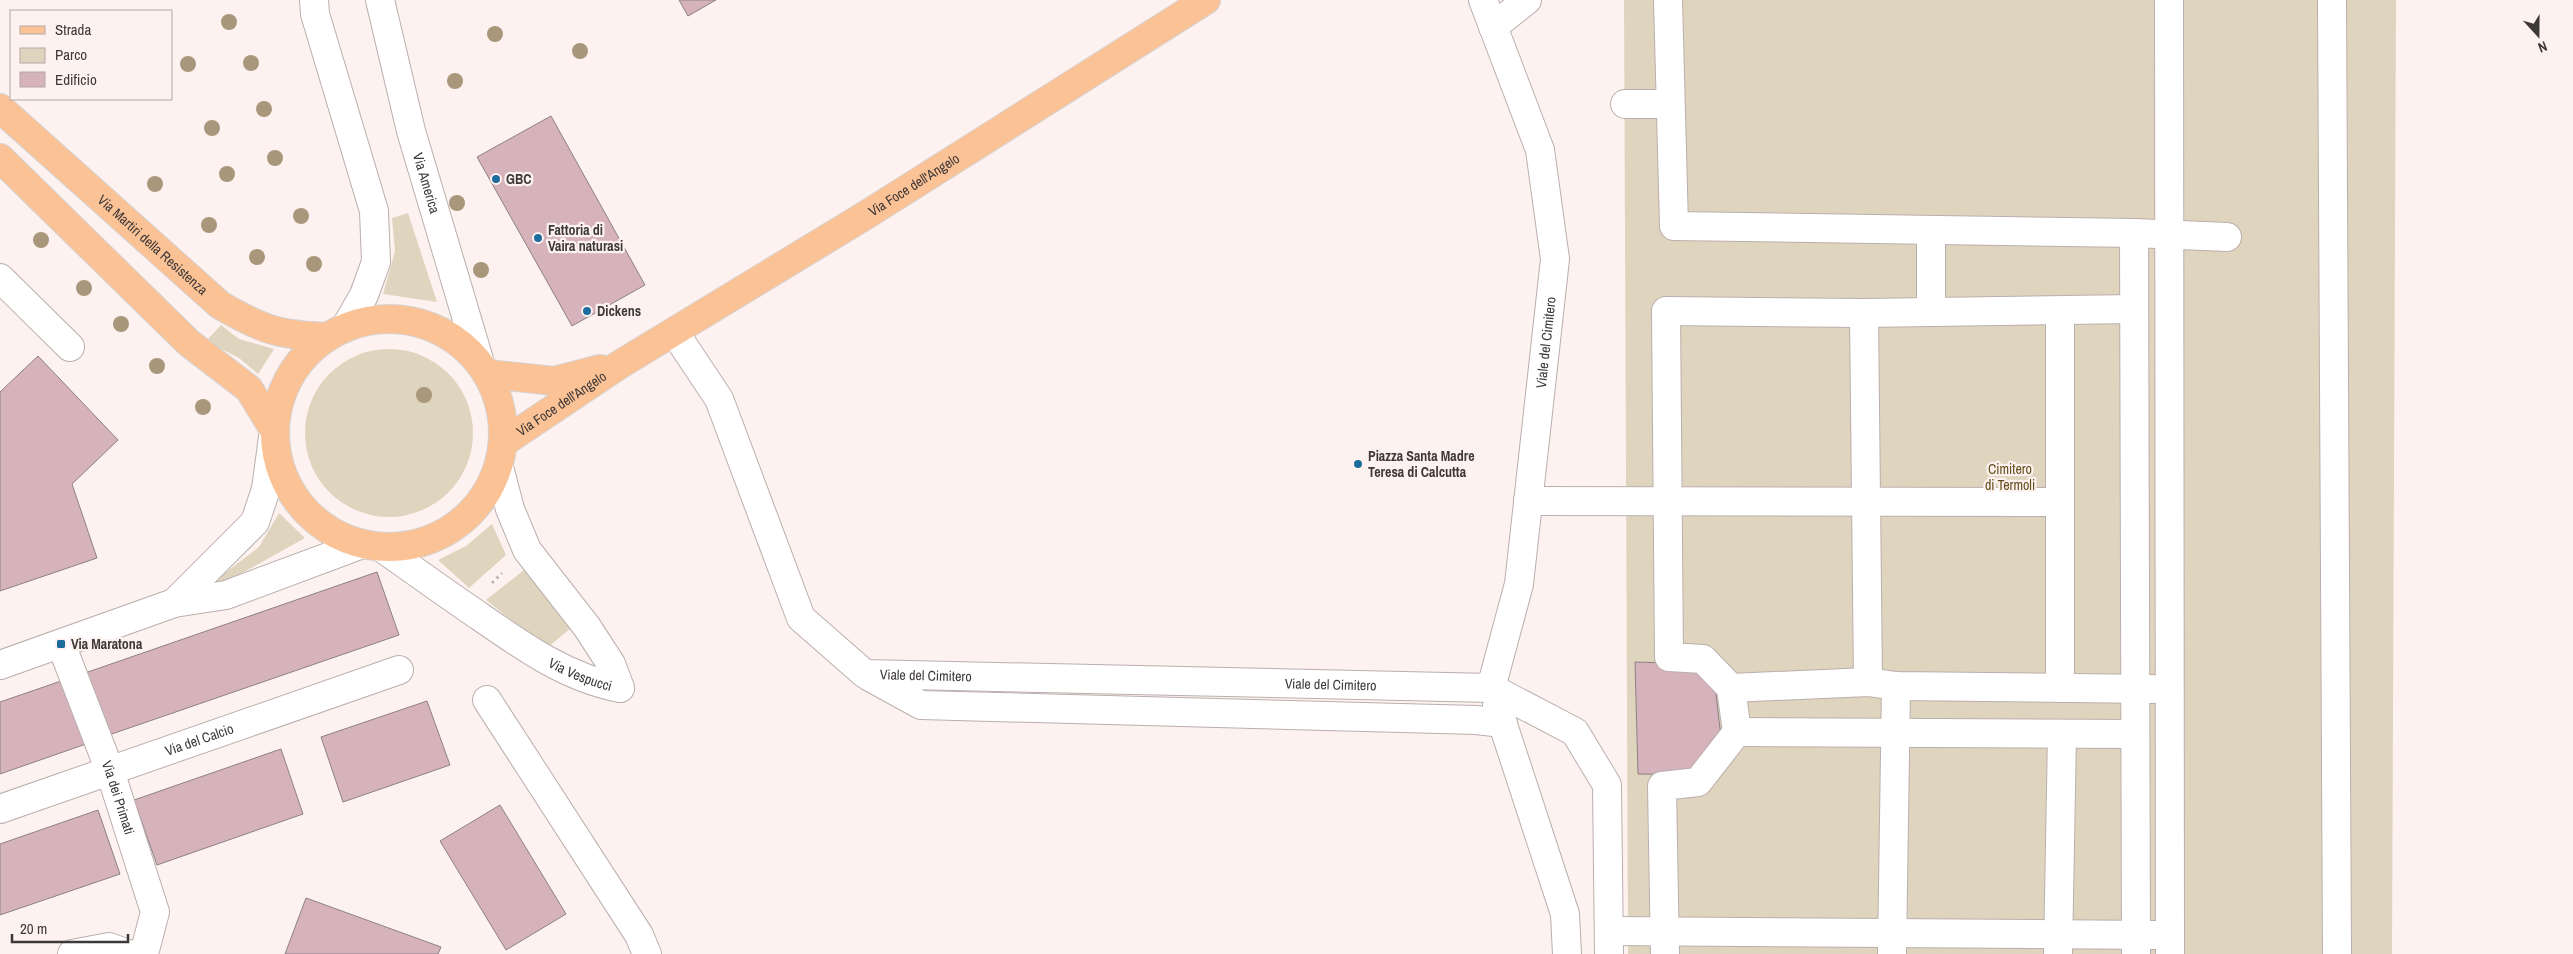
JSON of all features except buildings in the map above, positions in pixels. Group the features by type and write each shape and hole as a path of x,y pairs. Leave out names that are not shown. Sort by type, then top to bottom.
{"main road":[{"name":"Via Foce dell'Angelo","path":"501,455 619,365 675,333 1206,0"},
{"name":"Via Martiri della Resistenza","path":"0,108 220,305 255,326 288,335 336,332 381,319 401,319 422,323 441,331 459,342 484,368 501,409 501,455 491,487 479,505 453,529 434,539 413,545 371,546 338,536 319,525 291,494 281,473 274,430 281,396 298,364 311,349 336,332"},
{"name":"Via Martiri della Resistenza","path":"0,158 189,343 249,389 274,430"},
{"name":"Via Foce dell'Angelo","path":"484,368 554,380 619,365"}],"street":[{"path":"314,0 315,14 374,211 376,262 364,295 336,332"},
{"name":"Via America","path":"380,0 411,131 484,368"},
{"name":"Viale del Cimitero","path":"675,333 719,399 800,618 864,674 1491,688 1519,584 1555,259 1540,150 1483,0"},
{"path":"1493,27 1527,0"},
{"path":"1668,0 1674,226 2134,233 2227,237"},
{"path":"1491,688 1575,732 1607,785 1609,943 2170,945 2169,0"},
{"path":"2332,0 2337,954"},
{"path":"1625,104 1670,104"},
{"path":"1931,312 1932,230"},
{"path":"2134,233 2136,945"},
{"path":"0,278 70,347"},
{"path":"1665,942 1662,786 1698,782 1737,732 1731,688 1704,659 1669,657 1666,311 1931,312 2134,309"},
{"path":"2060,311 2060,688"},
{"path":"1864,312 1868,502 1868,682"},
{"path":"174,602 255,522 266,489 274,430"},
{"name":"Via Vespucci","path":"371,546 466,607 522,646 561,668 595,683 620,688 611,664 587,627 527,550 510,510 501,455"},
{"path":"1528,501 1668,503 2060,502"},
{"path":"0,665 174,602 226,595 371,546"},
{"name":"Via dei Primati","path":"61,644 110,771 154,912 144,954"},
{"name":"Via del Calcio","path":"0,809 398,670"},
{"path":"864,674 921,705 1476,720 1503,723"},
{"path":"1731,688 1868,682 1896,686 2170,690"},
{"path":"1892,943 1896,686"},
{"path":"1491,688 1565,914 1567,954"},
{"path":"486,700 639,935 647,954"},
{"path":"1737,732 2135,734"},
{"path":"2058,944 2062,734"},
{"path":"72,954 109,947 128,954"}],"path":[{"path":"466,607 527,550"}],"green space":[{"name":"Cimitero di Termoli","path":"1624,0 2396,0 2392,954 1628,954"},
{"path":"408,213 437,302 383,294 395,251 392,218"},
{"path":"221,325 239,339 274,349 258,374 239,358 206,341"},
{"path":"397,349 421,355 449,373 467,401 472,417 472,449 467,465 449,493 436,503 413,514 381,517 365,514 349,507 335,498 324,487 308,457 305,425 308,409 315,393 324,379 335,368 365,352"},
{"path":"279,513 305,538 208,592 204,589 259,547"},
{"path":"492,524 506,555 469,588 438,560 466,546"},
{"path":"524,570 571,628 547,648 486,600"}],"place":[{"name":"GBC","path":"496,179"},
{"name":"Fattoria di Vaira naturasi","path":"538,238"},
{"name":"Dickens","path":"587,311"},
{"name":"Piazza Santa Madre Teresa di Calcutta","path":"1358,464"},
{"name":"Via Maratona","path":"61,644"}]}
